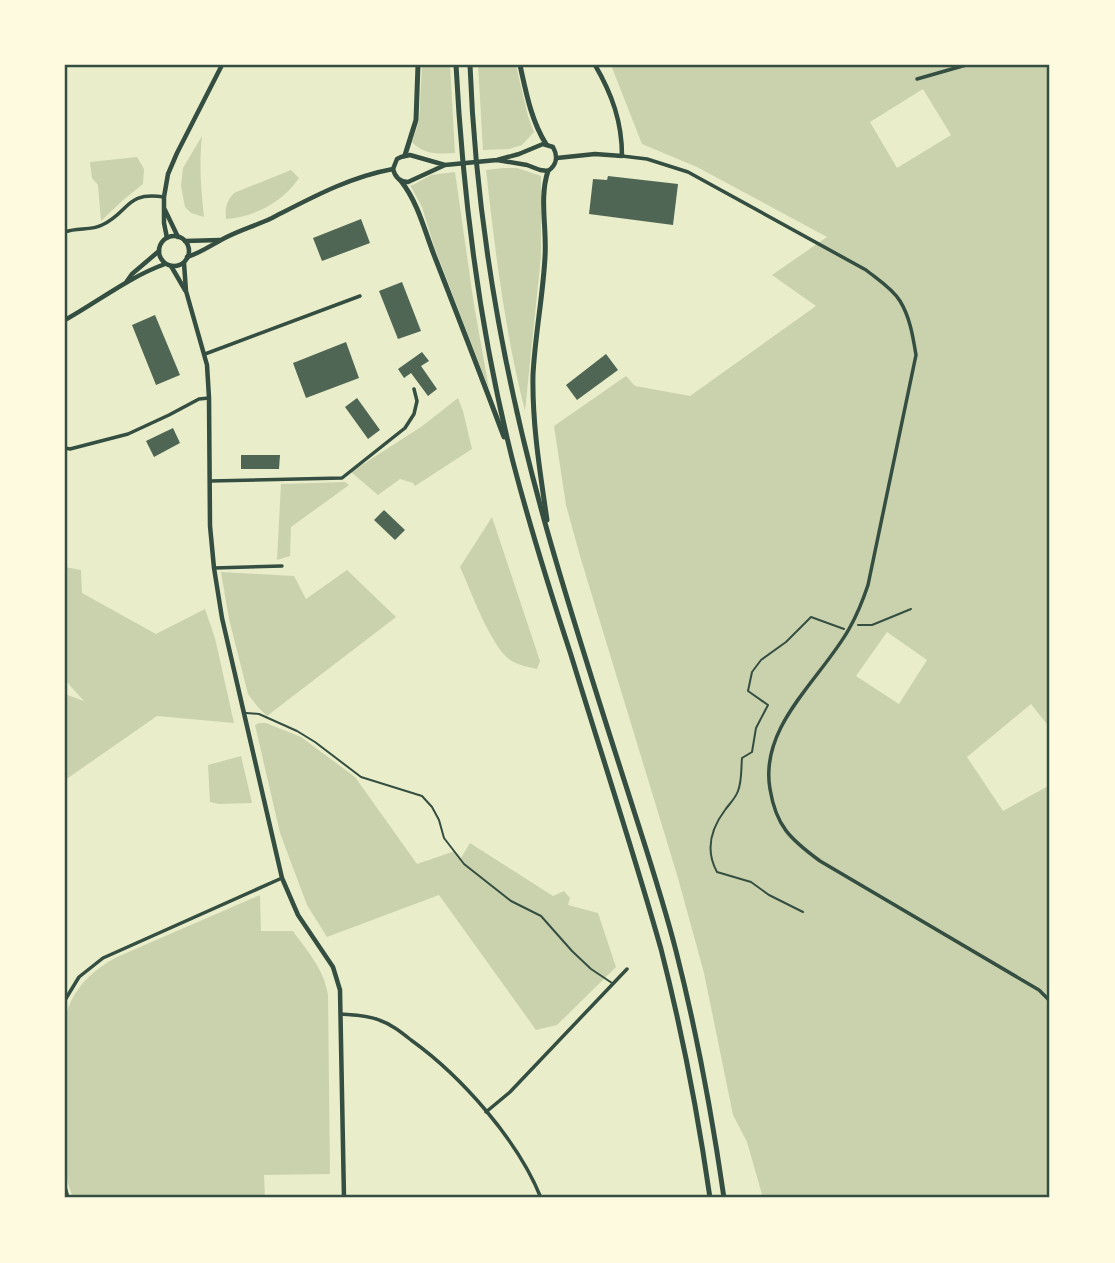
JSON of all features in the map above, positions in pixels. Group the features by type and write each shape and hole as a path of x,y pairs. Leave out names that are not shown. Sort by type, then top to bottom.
{"highway":[{"path":"405,155 416,120 418,65"},
{"path":"456,65 463,174 479,297 513,463 661,948 690,1078 710,1198"},
{"path":"470,65 474,141 490,280 514,402 550,540 676,949 705,1076 724,1198"},
{"path":"520,65 532,115 546,144"},
{"path":"548,171 544,186 545,254 533,378 540,468 550,540"},
{"path":"401,181 416,205 513,463"}],"street":[{"path":"167,238 164,197 168,174 222,65"},
{"path":"596,65 615,106 621,132 622,156"},
{"path":"917,79 966,65"},
{"path":"445,165 405,155 395,162 393,169 401,181 410,181 445,165 497,160 540,144 553,147 557,158 548,171 497,160"},
{"path":"557,158 595,154 622,156 647,159 688,172 866,270 900,300 912,330 916,355 873,564 861,604 848,630 782,724 771,749 768,775 772,803 781,825 797,844 820,861 1040,990 1050,1001"},
{"path":"65,320 127,281 168,265 176,266 221,240 340,184 393,169"},
{"path":"65,232 102,226 129,202 139,197 164,197"},
{"path":"164,209 178,237 185,241 221,240"},
{"path":"178,237 167,238 159,251 162,261 168,265 186,291"},
{"path":"185,241 189,249 186,260 186,291 205,354 209,398 210,526 222,618 282,878 298,915 333,967 340,990 344,1198"},
{"path":"127,281 159,251"},
{"path":"205,354 360,296"},
{"path":"210,481 342,478 405,428 414,414 417,401 414,389"},
{"path":"65,448 128,434 199,399 209,398"},
{"path":"214,568 282,566"},
{"path":"65,1000 79,977 103,958 282,878"},
{"path":"486,1112 510,1092 627,970"},
{"path":"341,1014 370,1017 388,1024 440,1062 486,1112 527,1170 541,1198"},
{"path":"65,1187 68,1198"}],"lane":[{"path":"244,713 259,714 298,731 361,778 422,796 439,820 444,838 464,864 511,901 541,916 591,969 613,984"}],"path":[{"path":"803,912 769,895 751,882 717,872 711,860 709,841 740,787 742,758 752,752 756,729 768,705 748,691 752,672 761,660 786,642 811,617 848,630 855,625 872,625 911,609"}],"green space":[{"path":"422,65 450,65 455,153 426,151 412,142 419,121"},
{"path":"478,65 516,65 534,132 522,145 509,149 483,150"},
{"path":"611,65 1050,65 1050,728 1031,704 967,757 1003,811 1050,785 1050,1198 763,1198 747,1142 733,1115 704,973 678,878 566,505 554,426 626,376 635,386 690,396 816,306 772,275 827,237 697,167 642,144","holes":["923,89 951,135 897,168 870,122","887,632 927,660 899,704 856,676"]},
{"path":"202,136 204,217 191,213 185,207 181,186 183,168"},
{"path":"137,157 144,169 143,184 101,221 98,185 92,178 90,162"},
{"path":"517,168 541,176 541,256 525,411 506,321 486,170"},
{"path":"291,170 299,178 276,201 247,215 226,219 227,205 234,193"},
{"path":"455,172 489,389 434,246 422,207 410,185 431,175"},
{"path":"458,398 472,449 415,486 400,479 378,495 351,472 421,427"},
{"path":"345,482 349,485 291,527 290,556 277,560 281,484"},
{"path":"492,517 540,661 537,669 513,662 495,643 460,567"},
{"path":"65,567 81,570 82,593 156,634 205,609 215,638 234,723 157,716 65,780 65,694 84,701 65,680"},
{"path":"347,570 396,617 267,716 248,694 229,619 221,572 294,576 306,599"},
{"path":"266,723 301,737 355,777 417,864 455,851 461,858 470,843 553,896 564,891 570,898 568,905 598,913 616,967 557,1025 536,1030 439,895 327,937 307,905 280,833 255,725"},
{"path":"241,756 252,803 210,802 208,765"},
{"path":"260,895 261,931 293,931 314,961 326,985 330,1174 264,1175 265,1198 73,1198 65,1161 65,1020 72,999 91,975 117,957"}],"building":[{"path":"608,176 678,184 673,225 589,214 593,179 607,180"},
{"path":"361,219 370,243 322,261 313,238"},
{"path":"402,282 421,331 398,339 379,291"},
{"path":"155,315 180,375 156,385 132,325"},
{"path":"346,342 359,378 306,398 293,363"},
{"path":"422,352 429,361 421,366 437,389 428,396 411,373 404,378 398,369"},
{"path":"606,354 618,370 577,400 566,385"},
{"path":"357,398 380,430 368,439 345,407"},
{"path":"173,428 180,443 154,457 146,441"},
{"path":"241,455 280,455 279,469 241,469"},
{"path":"384,510 405,530 395,540 374,520"}]}
